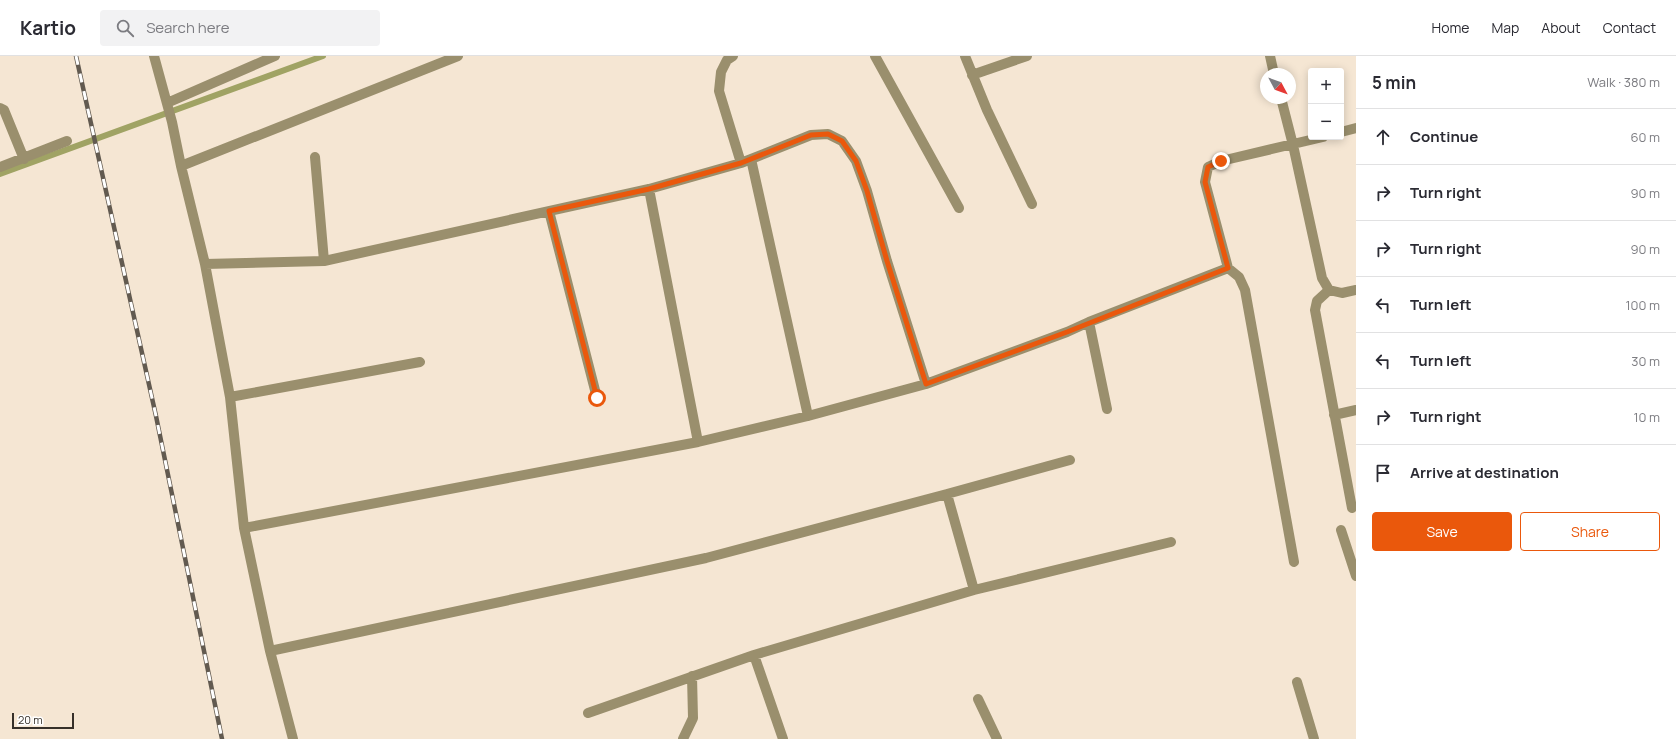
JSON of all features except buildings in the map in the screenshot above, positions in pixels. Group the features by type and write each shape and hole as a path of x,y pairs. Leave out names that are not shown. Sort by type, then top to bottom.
{"street":[{"path":"154,56 172,122 180,166 204,264 230,397 244,528 270,651 293,739"},
{"path":"167,103 275,56"},
{"path":"180,166 458,56"},
{"path":"733,56 727,60 721,72 719,91 741,163"},
{"path":"875,56 959,208"},
{"path":"965,56 972,75 1032,204"},
{"path":"972,75 1027,56"},
{"path":"1270,56 1273,68"},
{"path":"1283,104 1322,278 1329,290 1342,293 1356,290"},
{"path":"0,108 4,110 24,159"},
{"path":"1344,131 1356,128"},
{"path":"204,264 324,261 649,189 741,163 811,135 828,134 842,141 856,161 867,191 887,261 926,384"},
{"path":"0,168 67,140"},
{"path":"1294,562 1245,290 1239,277 1228,268 1205,182 1208,167 1221,161 1312,140"},
{"path":"315,157 324,261"},
{"path":"751,159 808,416"},
{"path":"649,189 698,442"},
{"path":"549,211 597,398"},
{"path":"244,528 698,442 808,416 926,384 1067,332 1228,268"},
{"path":"1329,290 1317,301 1315,310 1352,508"},
{"path":"1089,322 1107,409"},
{"path":"230,397 420,362"},
{"path":"1334,416 1356,410"},
{"path":"270,651 706,558 1070,460"},
{"path":"947,494 974,590"},
{"path":"1341,530 1356,576"},
{"path":"588,713 754,655 974,590 1171,542"},
{"path":"754,655 783,739"},
{"path":"683,739 693,718 692,676"},
{"path":"1297,682 1314,739"},
{"path":"978,699 997,739"}],"waterway":[{"path":"0,174 323,56"}],"railway":[{"path":"76,56 156,416 222,739"}],"route":[{"path":"597,398 549,211 649,189 741,163 811,135 828,134 842,141 856,161 867,191 887,261 926,384 1067,332 1228,268 1205,182 1208,167 1221,161"}]}
